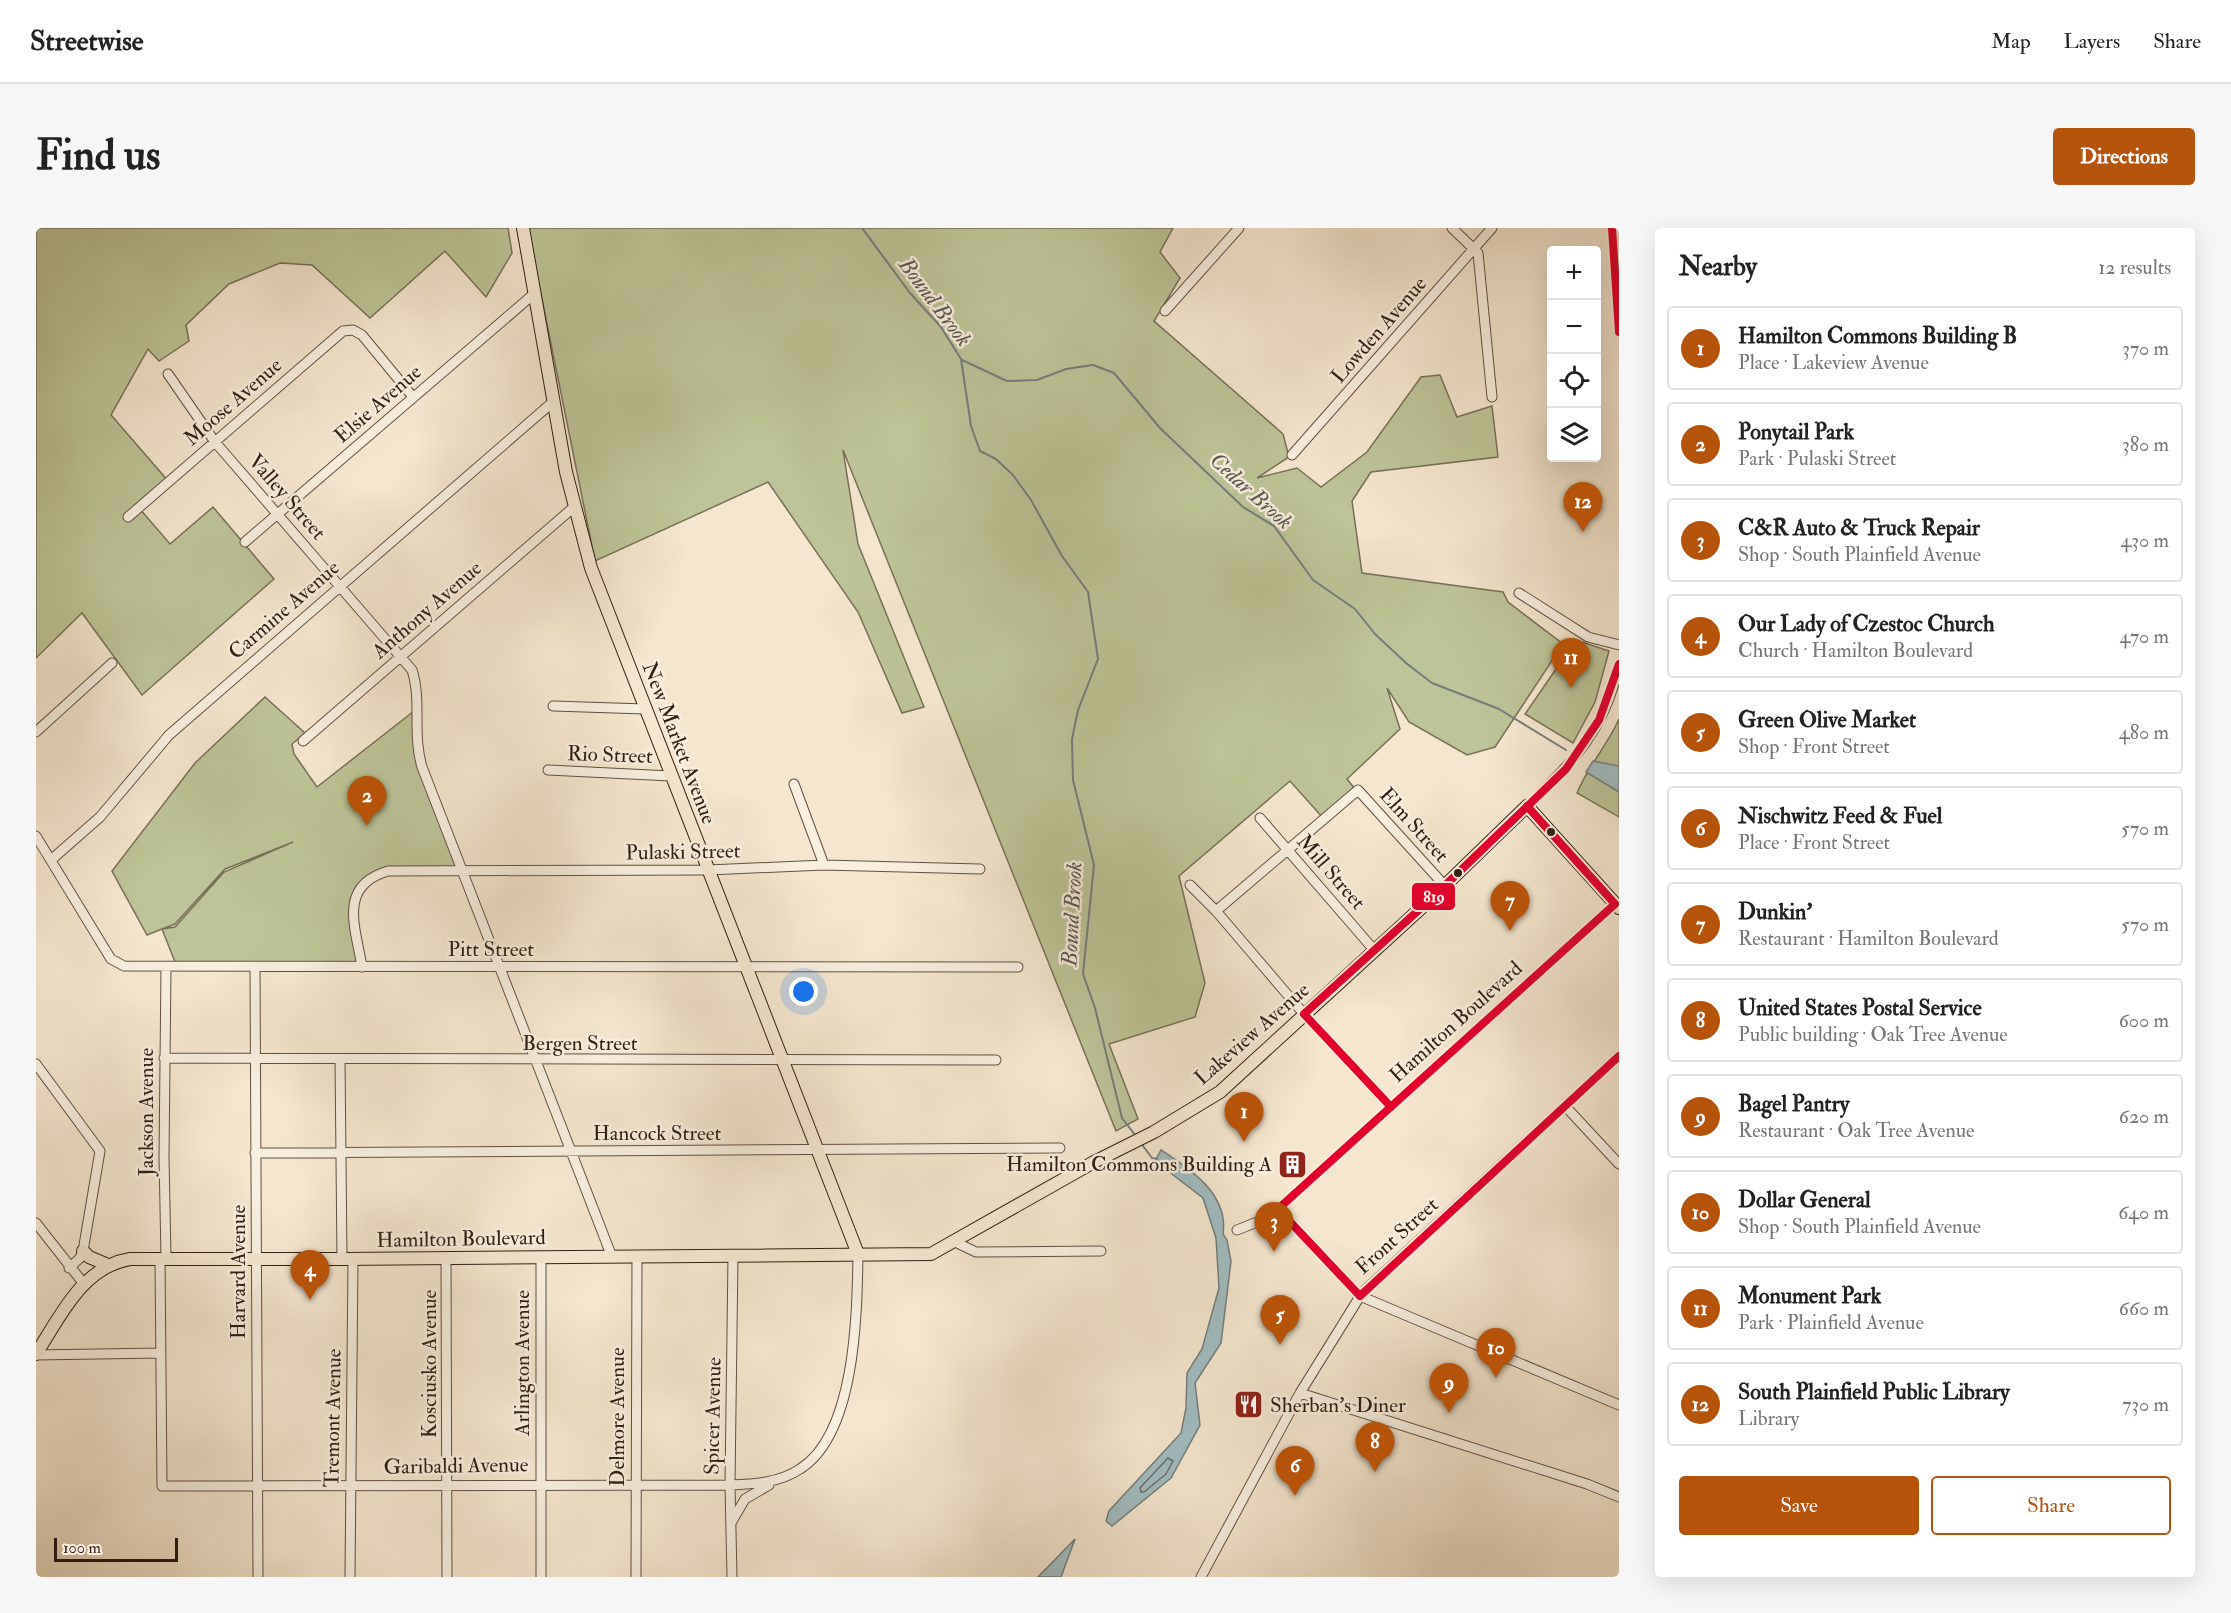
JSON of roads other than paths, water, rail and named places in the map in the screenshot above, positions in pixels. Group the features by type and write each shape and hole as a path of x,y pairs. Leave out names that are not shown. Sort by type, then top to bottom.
{"main road":[{"name":"New Market Avenue","path":"523,228 574,507 591,568 858,1254"},
{"name":"Lakeview Avenue","path":"931,1254 1094,1162 1154,1132 1220,1092 1375,951 1527,806"},
{"path":"1527,806 1617,906"},
{"path":"83,1251 89,1257 108,1264"},
{"name":"Hamilton Boulevard","path":"36,1354 84,1284 108,1264 130,1259 931,1254"}],"street":[{"path":"1165,311 1239,228"},
{"path":"1452,228 1478,253 1492,396"},
{"name":"Lowden Avenue","path":"1292,455 1492,228"},
{"path":"1612,228 1619,332"},
{"name":"Elsie Avenue","path":"245,542 534,293"},
{"name":"Moose Avenue","path":"128,517 339,334 353,330 365,338 413,397"},
{"name":"Valley Street","path":"168,374 215,442 412,670 416,682 415,734 422,767 612,1257"},
{"name":"Carmine Avenue","path":"51,860 100,818 169,735 554,401"},
{"name":"Anthony Avenue","path":"303,741 574,507"},
{"path":"1519,592 1588,637 1619,645"},
{"path":"36,732 112,663"},
{"path":"1527,806 1585,747 1615,686 1619,664"},
{"path":"553,706 645,709"},
{"name":"Rio Street","path":"548,770 671,776"},
{"path":"794,784 824,866"},
{"name":"Elm Street","path":"1288,850 1358,790 1444,886"},
{"name":"Mill Street","path":"1260,818 1375,951"},
{"name":"Pitt Street","path":"36,836 111,959 124,966 1018,967"},
{"path":"1216,911 1288,850"},
{"name":"Pulaski Street","path":"362,967 353,917 354,900 369,879 388,871 708,870 824,866 980,869"},
{"path":"1190,885 1216,911 1305,1014 1391,1107"},
{"name":"Hamilton Boulevard","path":"1237,1230 1267,1218 1278,1209 1617,906"},
{"name":"Jackson Avenue","path":"166,967 163,1258 159,1353 162,1486 183,1486"},
{"name":"Harvard Avenue","path":"255,967 258,1577"},
{"name":"Front Street","path":"1201,1577 1300,1393 1360,1296 1619,1056"},
{"name":"Bergen Street","path":"164,1058 536,1061 996,1060"},
{"name":"Tremont Avenue","path":"340,1059 348,1259 350,1577"},
{"path":"36,1064 100,1151 83,1251 80,1258 69,1268"},
{"path":"1566,1107 1619,1164"},
{"name":"Hancock Street","path":"255,1153 1060,1148"},
{"path":"1278,1209 1360,1296 1619,1405"},
{"path":"36,1223 69,1268 84,1284"},
{"path":"953,1241 976,1252 1101,1251"},
{"path":"730,1525 745,1499 773,1481 799,1470 824,1446 840,1406 856,1332 858,1254"},
{"name":"Spicer Avenue","path":"732,1577 729,1485 733,1256"},
{"name":"Arlington Avenue","path":"541,1257 541,1577"},
{"name":"Delmore Avenue","path":"636,1577 634,1485 637,1257"},
{"name":"Kosciusko Avenue","path":"446,1258 447,1577"},
{"path":"36,1354 159,1353"},
{"path":"1300,1393 1587,1484 1619,1497"},
{"name":"Garibaldi Avenue","path":"183,1486 447,1486 540,1483 729,1485 773,1481"}],"water":[{"path":"1593,761 1619,766 1619,792 1586,772"},
{"path":"1161,1150 1195,1174 1214,1195 1220,1207 1223,1234 1227,1240 1231,1261 1221,1343 1195,1383 1200,1425 1171,1478 1112,1526 1106,1521 1109,1511 1181,1433 1186,1408 1187,1373 1202,1349 1219,1288 1216,1238 1203,1198 1155,1161"},
{"path":"1075,1539 1061,1577 1038,1577"}],"waterway":[{"name":"Bound Brook","path":"862,228 910,293 941,327 961,359 971,426 980,451 996,459 1013,475 1031,500 1062,556 1088,592 1098,659 1078,710 1072,739 1073,780 1094,865 1083,974 1095,1008 1122,1118 1135,1135"},
{"name":"Cedar Brook","path":"962,360 1007,381 1037,380 1066,369 1093,365 1114,373 1160,428 1243,507 1274,526 1313,580 1355,609 1375,634 1406,663 1432,683 1499,709 1566,750"},
{"name":"Bound Brook","path":"1140,1142 1152,1158 1157,1159"}],"place":[{"name":"South Plainfield Public Library","path":"1583,532"},
{"name":"Monument Park","path":"1571,688"},
{"name":"Ponytail Park","path":"367,826"},
{"name":"Dunkin'","path":"1510,931"},
{"name":"Hamilton Commons Building B","path":"1244,1142"},
{"name":"Hamilton Commons Building A","path":"1293,1164"},
{"name":"C&R Auto & Truck Repair","path":"1274,1252"},
{"name":"Our Lady of Czestoc Church","path":"310,1300"},
{"name":"Green Olive Market","path":"1280,1345"},
{"name":"Dollar General","path":"1496,1378"},
{"name":"Sherban's Diner","path":"1249,1405"},
{"name":"Bagel Pantry","path":"1449,1413"},
{"name":"United States Postal Service","path":"1375,1472"},
{"name":"Nischwitz Feed & Fuel","path":"1295,1496"}]}
